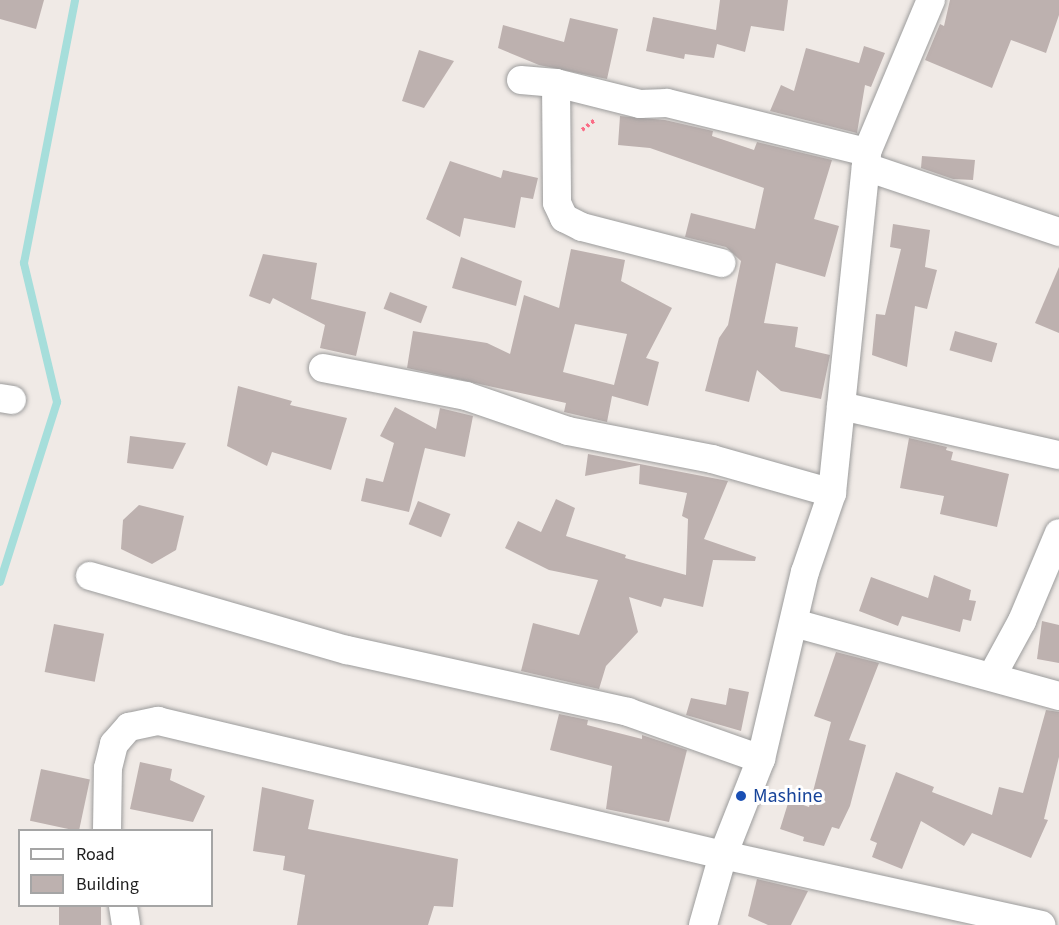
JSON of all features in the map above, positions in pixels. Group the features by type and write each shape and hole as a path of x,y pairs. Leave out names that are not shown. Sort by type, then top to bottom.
{"street":[{"path":"703,925 723,855 761,759 805,572 832,493 866,160 931,0"},
{"path":"521,80 556,83 640,104 667,103 866,160 1059,232"},
{"path":"556,83 557,203 564,218 582,227 721,263"},
{"path":"323,368 466,396 568,431 712,459 832,493"},
{"path":"841,406 1059,454"},
{"path":"992,676 1022,621 1059,533"},
{"path":"90,576 347,650 628,712 761,759"},
{"path":"794,623 1059,696"},
{"path":"107,829 108,768 114,744 129,727 158,721 723,855 1041,925"},
{"path":"123,907 126,925"}],"path":[{"path":"557,150 626,100"}],"building":[{"path":"0,0 44,0 36,29 0,19"},
{"path":"720,0 788,0 784,31 751,26 745,52 717,44 714,58 685,54 684,59 646,51 653,17 716,30"},
{"path":"950,0 1059,0 1059,15 1046,53 1011,40 992,88 925,60 940,24 944,26"},
{"path":"570,18 618,29 607,79 539,65 498,48 503,25 564,42"},
{"path":"864,46 885,53 871,87 865,85 857,133 770,111 781,85 794,91 806,48 859,63"},
{"path":"419,50 454,61 424,108 402,101"},
{"path":"620,116 665,120 713,131 712,136 754,150 757,142 832,160 814,219 839,226 825,277 776,263 764,323 798,327 795,347 830,355 821,399 781,391 757,370 749,402 705,391 719,338 728,325 741,261 726,247 685,237 691,213 755,229 764,188 650,148 618,145"},
{"path":"922,156 975,160 973,180 953,179 921,168"},
{"path":"450,161 501,178 503,170 538,178 533,199 521,197 515,228 464,218 460,237 426,219"},
{"path":"893,224 930,230 925,267 937,270 927,309 915,306 907,367 872,355 876,314 885,315 901,249 890,247"},
{"path":"571,249 625,260 621,281 672,308 646,358 659,362 648,406 612,396 607,422 564,412 566,403 407,368 413,331 487,343 510,354 524,295 559,308","holes":["575,324 627,334 614,385 563,372"]},
{"path":"263,254 317,263 311,299 366,312 356,356 320,348 325,325 273,298 270,304 249,296"},
{"path":"461,257 522,281 516,306 452,288"},
{"path":"1059,267 1059,333 1035,323"},
{"path":"390,292 427,306 421,323 384,309"},
{"path":"955,331 997,343 992,362 949,350"},
{"path":"238,386 292,401 290,405 347,418 331,470 272,452 267,466 227,446"},
{"path":"395,407 436,429 440,408 473,416 465,457 425,448 409,512 361,501 366,478 383,482 394,443 380,436"},
{"path":"130,436 186,443 173,469 127,463"},
{"path":"909,438 947,447 946,450 953,452 951,460 1009,474 997,527 940,514 944,496 900,488"},
{"path":"588,454 728,481 704,539 756,557 755,561 713,560 703,607 664,598 661,607 629,597 638,632 606,666 599,689 521,671 533,623 579,635 598,580 549,570 505,548 518,521 541,532 556,499 575,508 566,536 626,555 625,558 686,575 688,519 682,516 687,493 639,484 640,465 585,476"},
{"path":"418,501 450,514 441,537 409,524"},
{"path":"139,505 184,516 176,550 152,564 121,549 123,520"},
{"path":"934,575 971,590 969,600 976,601 971,621 963,619 960,632 902,616 898,626 859,611 871,577 928,598"},
{"path":"1042,621 1059,625 1059,663 1037,659"},
{"path":"54,624 104,634 95,682 45,672"},
{"path":"836,652 879,663 849,740 866,745 850,806 839,829 832,827 824,846 803,841 804,837 780,829 789,800 809,807 831,722 814,716"},
{"path":"729,688 749,692 741,731 686,715 691,698 726,705"},
{"path":"1046,710 1059,712 1059,757 1044,819 1048,820 1031,858 972,833 964,846 921,821 902,869 872,857 877,843 870,840 896,772 934,787 932,792 992,815 999,787 1023,793"},
{"path":"559,714 588,720 587,725 642,739 642,735 687,750 669,822 606,809 612,766 550,750"},
{"path":"140,762 172,769 170,780 205,796 193,822 130,809"},
{"path":"41,769 90,779 79,829 30,821"},
{"path":"262,787 314,800 308,829 458,859 453,907 434,906 428,925 297,925 305,875 283,870 285,856 253,851"},
{"path":"757,879 808,891 791,925 768,925 748,916"},
{"path":"59,907 101,907 101,925 59,925"}],"waterway":[{"path":"0,582 57,402 24,263 75,0"}],"place":[{"name":"Mashine","path":"741,796"}]}
